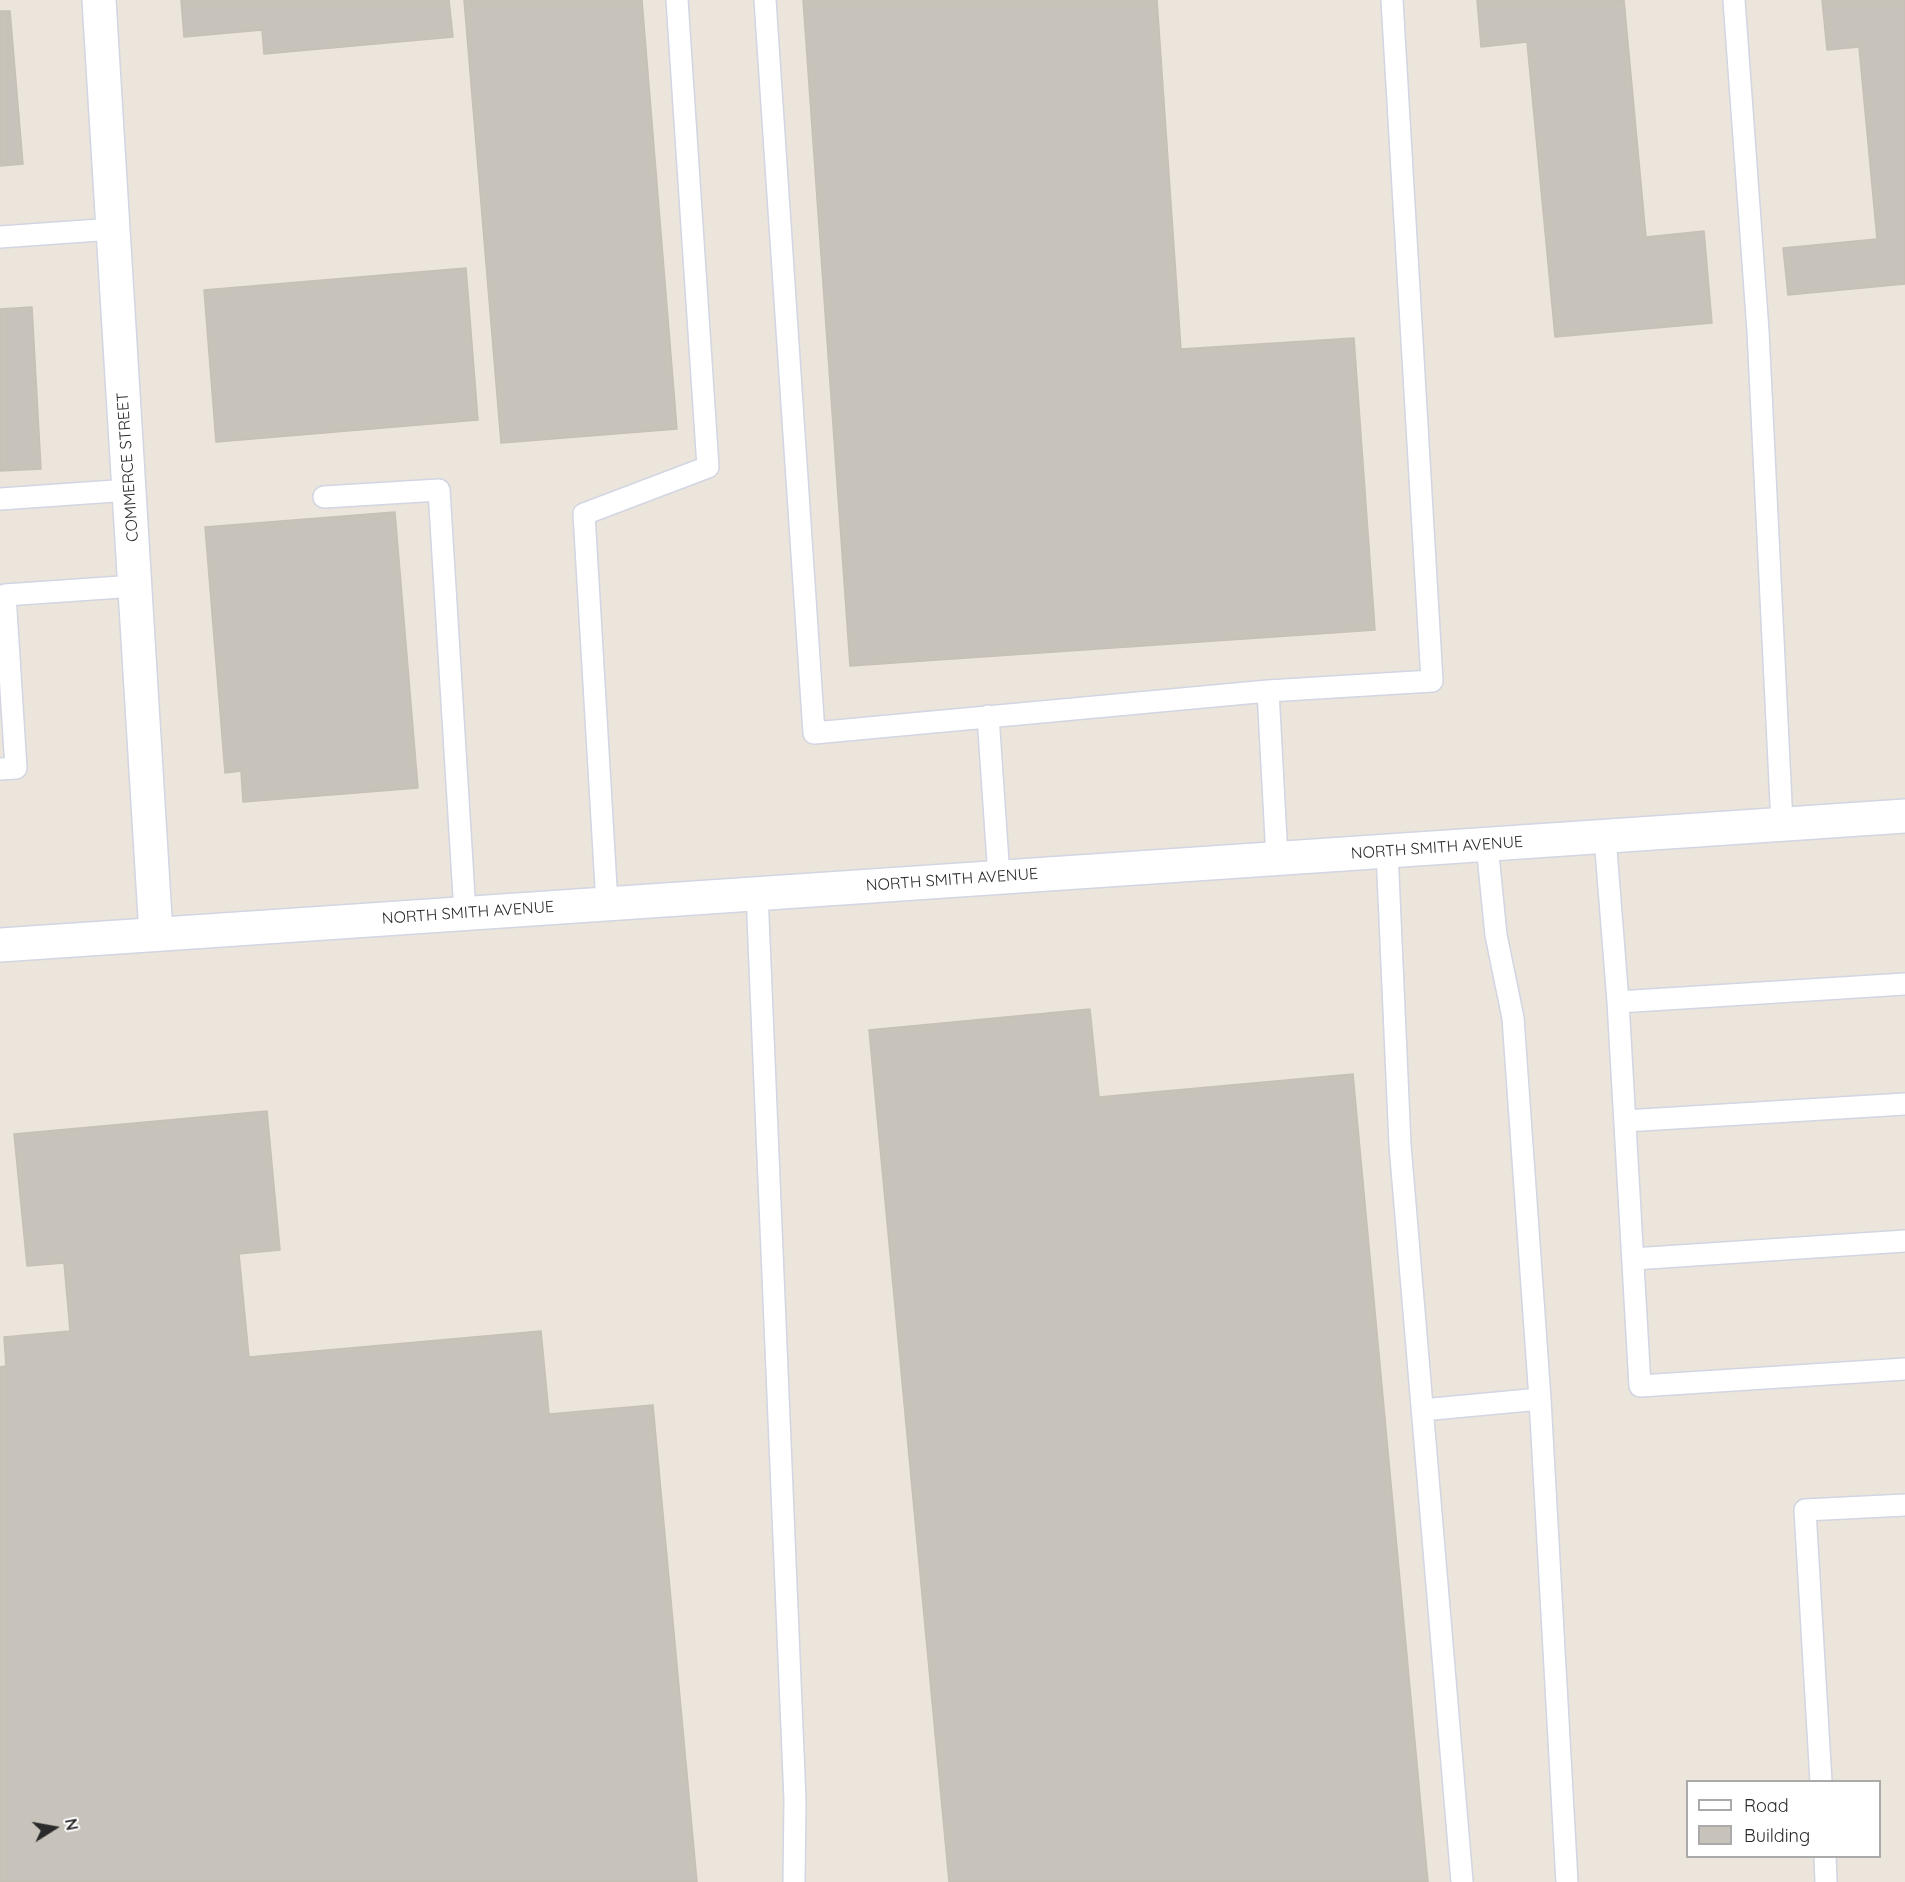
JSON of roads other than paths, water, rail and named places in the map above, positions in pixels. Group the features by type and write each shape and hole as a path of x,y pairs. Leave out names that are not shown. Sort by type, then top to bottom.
{"main road":[{"name":"COMMERCE STREET","path":"99,0 156,934"},
{"name":"NORTH SMITH AVENUE","path":"0,945 1905,816"}],"lane":[{"path":"607,904 584,514 708,467 677,0"},
{"path":"765,0 814,733 1268,691 1432,681 1392,0"},
{"path":"1734,0 1758,331 1782,824"},
{"path":"0,237 112,229"},
{"path":"0,499 129,490"},
{"path":"324,496 439,490 465,913"},
{"path":"0,769 16,768 5,595 135,586"},
{"path":"1268,691 1277,858"},
{"path":"988,716 999,877"},
{"path":"1605,837 1618,1002 1640,1386 1905,1369"},
{"path":"1487,845 1496,935 1513,1018 1540,1399 1567,1882"},
{"path":"1387,851 1400,1145 1462,1882"},
{"path":"757,893 795,1800 794,1882"},
{"path":"1618,1002 1905,984"},
{"path":"1624,1121 1905,1104"},
{"path":"1633,1258 1905,1241"},
{"path":"1422,1410 1540,1399"},
{"path":"1821,1780 1805,1510 1905,1505"},
{"path":"1825,1858 1826,1882"}]}
